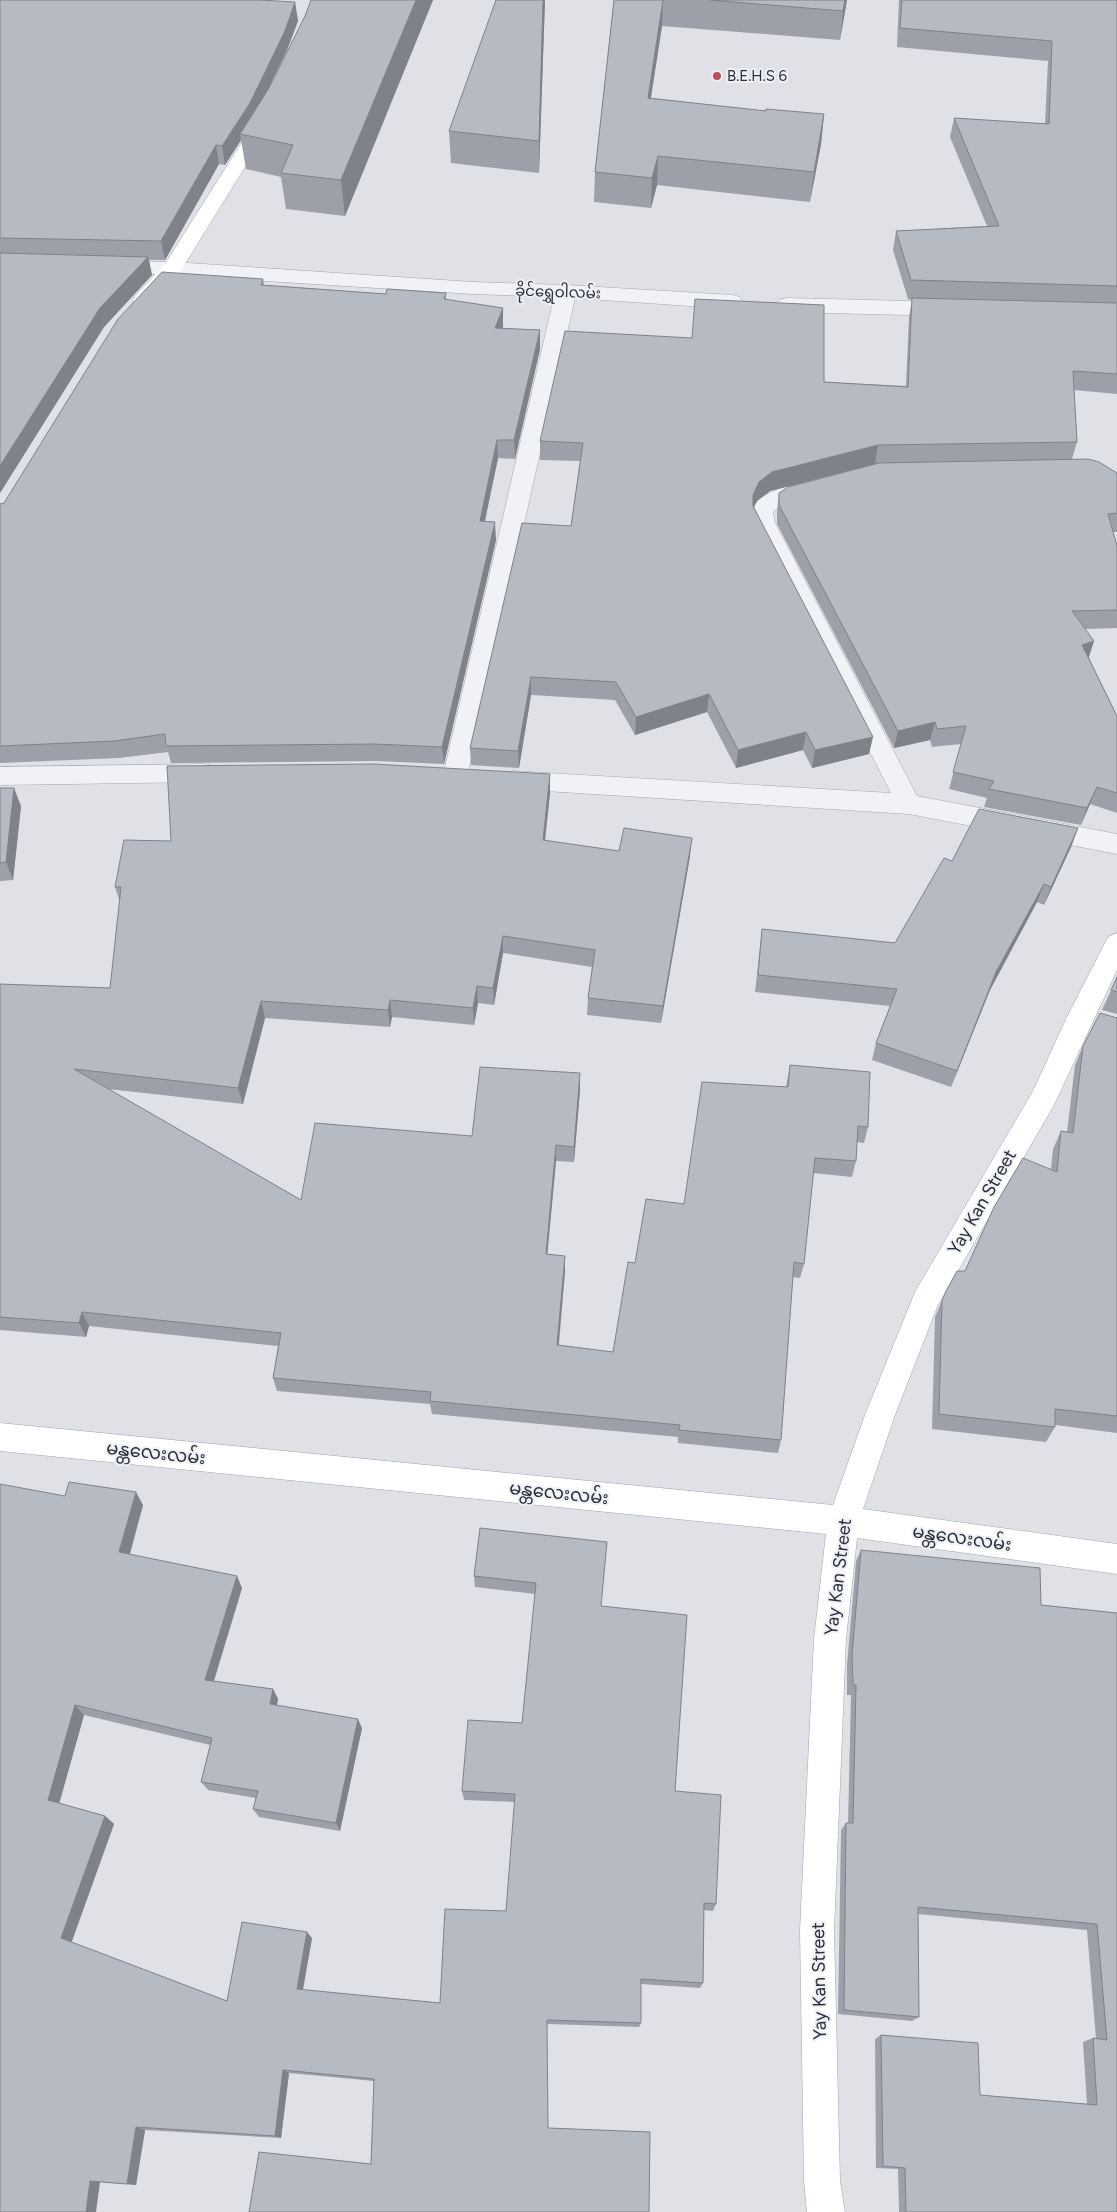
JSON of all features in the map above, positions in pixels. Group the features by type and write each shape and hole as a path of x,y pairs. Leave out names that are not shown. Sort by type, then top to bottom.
{"main road":[{"path":"133,312 173,268 271,107"},
{"name":"Yay Kan Street","path":"826,2212 822,2181 817,1930 830,1638 843,1521 880,1415 925,1301 1044,1097 1094,1020 1117,944"},
{"name":"မန္တလေးလမ်း","path":"0,1438 843,1521 1117,1559"}],"street":[{"name":"ခိုင်ရွှေဝါလမ်း","path":"96,266 173,268 473,288 566,291 757,303 962,310"},
{"path":"566,291 465,777 909,804 1117,844"},
{"path":"839,482 778,498 766,504 762,512 764,524 909,804"},
{"path":"0,776 232,773"}],"building":[{"path":"0,0 259,0 295,2 285,31 250,103 222,146 216,145 161,241 0,238"},
{"path":"311,0 416,0 341,180 281,173 293,145 240,134 269,88"},
{"path":"496,0 543,0 539,141 449,131"},
{"path":"614,0 663,0 648,98 766,111 766,109 824,114 814,172 658,156 652,178 595,172"},
{"path":"710,0 845,0 843,11"},
{"path":"902,0 1117,0 1117,286 911,280 896,231 999,226 954,118 1049,124 1052,41 900,28"},
{"path":"0,253 148,257 100,308 0,466"},
{"path":"162,272 263,279 261,285 386,294 387,289 446,293 444,299 503,308 495,328 540,330 514,440 497,440 480,521 495,522 442,747 374,744 166,746 165,734 114,741 0,746 0,504 4,503 118,319"},
{"path":"912,298 1117,303 1117,374 1073,371 1077,442 878,445 772,472 759,482 753,495 753,506 873,737 815,750 806,732 738,750 709,694 636,717 616,682 531,677 518,751 470,748 522,523 571,526 583,443 540,441 565,331 692,338 695,299 824,305 824,382 908,387"},
{"path":"1088,459 1099,462 1117,473 1117,513 1108,514 1117,546 1117,610 1072,611 1094,641 1082,645 1117,716 1117,793 1097,787 1087,808 989,789 994,781 953,772 966,726 937,729 935,722 898,731 779,505 779,493 788,487 879,463"},
{"path":"374,764 550,774 543,840 619,851 624,828 692,838 663,1006 588,998 595,950 503,936 493,988 477,986 473,1008 390,1000 388,1010 261,1001 238,1088 74,1069 301,1200 315,1123 472,1136 480,1067 580,1073 574,1147 556,1145 546,1254 565,1256 557,1345 613,1352 628,1262 635,1263 646,1199 684,1204 702,1082 788,1087 790,1065 870,1072 868,1127 858,1126 856,1161 815,1158 804,1264 794,1262 781,1440 679,1430 680,1425 430,1401 431,1392 273,1378 281,1333 82,1312 79,1323 0,1317 0,984 110,988 121,887 115,887 124,840 171,841 167,766"},
{"path":"0,788 14,788 6,862 0,863"},
{"path":"979,809 1078,828 1051,887 1044,884 996,972 957,1071 876,1043 897,989 758,975 762,929 895,943 944,858 952,861"},
{"path":"1117,977 1117,992 1111,990"},
{"path":"1100,1013 1117,1018 1117,1416 1055,1409 1055,1427 939,1414 942,1300 957,1271 965,1271 994,1207 1023,1158 1057,1172 1061,1131 1073,1133 1083,1046"},
{"path":"69,1482 136,1492 119,1552 237,1576 205,1680 273,1689 270,1704 358,1719 336,1823 253,1809 258,1791 201,1782 212,1738 75,1705 48,1800 105,1816 61,1938 227,2001 242,1922 307,1932 297,1989 440,2003 445,1909 506,1911 515,1794 462,1791 468,1720 522,1723 536,1583 474,1576 480,1528 607,1542 601,1606 687,1615 675,1791 721,1795 716,1904 704,1903 703,1983 641,1979 641,2023 547,2020 548,2128 650,2132 649,2212 249,2212 259,2152 371,2164 374,2079 283,2070 275,2136 136,2127 127,2184 90,2181 86,2212 0,2212 0,1484 65,1496"},
{"path":"861,1550 1040,1568 1041,1605 1117,1613 1117,2212 906,2212 905,2168 883,2166 881,2035 978,2043 980,2095 1097,2105 1093,2038 1107,2040 1097,1924 918,1907 919,2017 844,2010 846,1823 853,1823 856,1685 853,1685 852,1655"}],"place":[{"name":"B.E.H.S 6","path":"717,76"}]}
